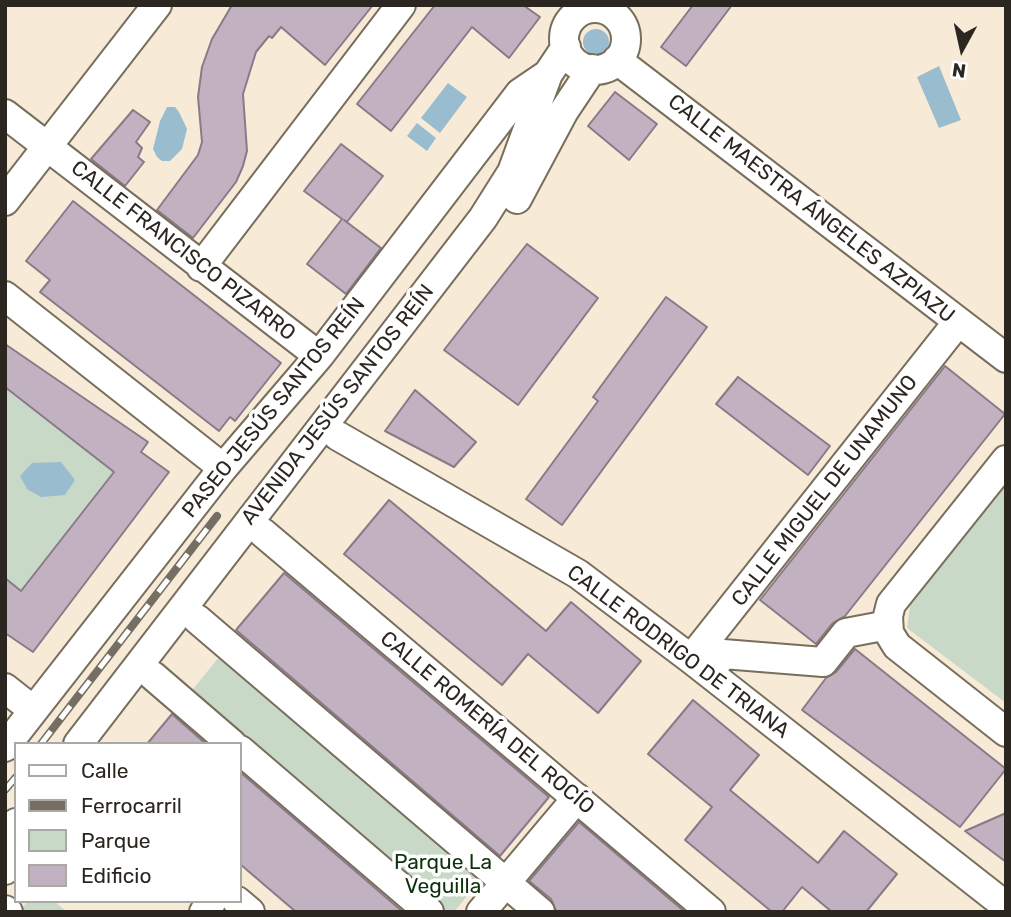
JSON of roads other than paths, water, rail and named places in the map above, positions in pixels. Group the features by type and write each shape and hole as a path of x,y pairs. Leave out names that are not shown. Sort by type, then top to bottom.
{"street":[{"path":"5,201 157,5"},
{"path":"201,267 401,5"},
{"path":"579,9 625,14 626,41 622,56 605,64 575,62 566,47 566,29 579,9"},
{"name":"AVENIDA JESÚS SANTOS REÍN","path":"80,742 482,218 512,172 548,74 566,47"},
{"name":"AVENIDA JESÚS SANTOS REÍN","path":"103,742 503,221 564,111 605,64"},
{"name":"CALLE MAESTRA ÁNGELES AZPIAZU","path":"605,64 1006,358"},
{"name":"PASEO JESÚS SANTOS REÍN","path":"5,747 223,468 319,356 520,93 548,74"},
{"name":"CALLE FRANCISCO PIZARRO","path":"5,114 319,356"},
{"path":"5,296 223,468"},
{"name":"CALLE MIGUEL DE UNAMUNO","path":"700,666 958,322"},
{"name":"CALLE RODRIGO DE TRIANA","path":"338,436 578,574 700,666 998,901"},
{"path":"1006,460 891,604 888,625 889,634 897,646 1006,732"},
{"name":"CALLE ROMERÍA DEL ROCÍO","path":"263,533 711,912"},
{"path":"197,619 540,912"},
{"path":"700,666 723,654 823,662 846,633 888,625"},
{"path":"153,676 230,742"},
{"path":"5,688 33,710"},
{"path":"242,752 429,912"},
{"path":"481,912 577,798"}],"water":[{"path":"596,29 605,33 609,42 605,51 596,55 587,51 583,42 587,33"},
{"path":"939,66 961,120 939,128 917,77"},
{"path":"448,83 467,97 440,133 421,118"},
{"path":"167,107 175,107 187,129 182,149 170,161 162,161 153,149 160,121"},
{"path":"417,123 436,138 427,151 407,136"},
{"path":"61,462 75,480 65,495 41,497 27,489 20,476 32,463"}],"railway":[{"path":"43,742 217,516"},
{"path":"5,790 14,779"}],"park label":[{"name":"Parque La Veguilla","path":"443,875"}]}
